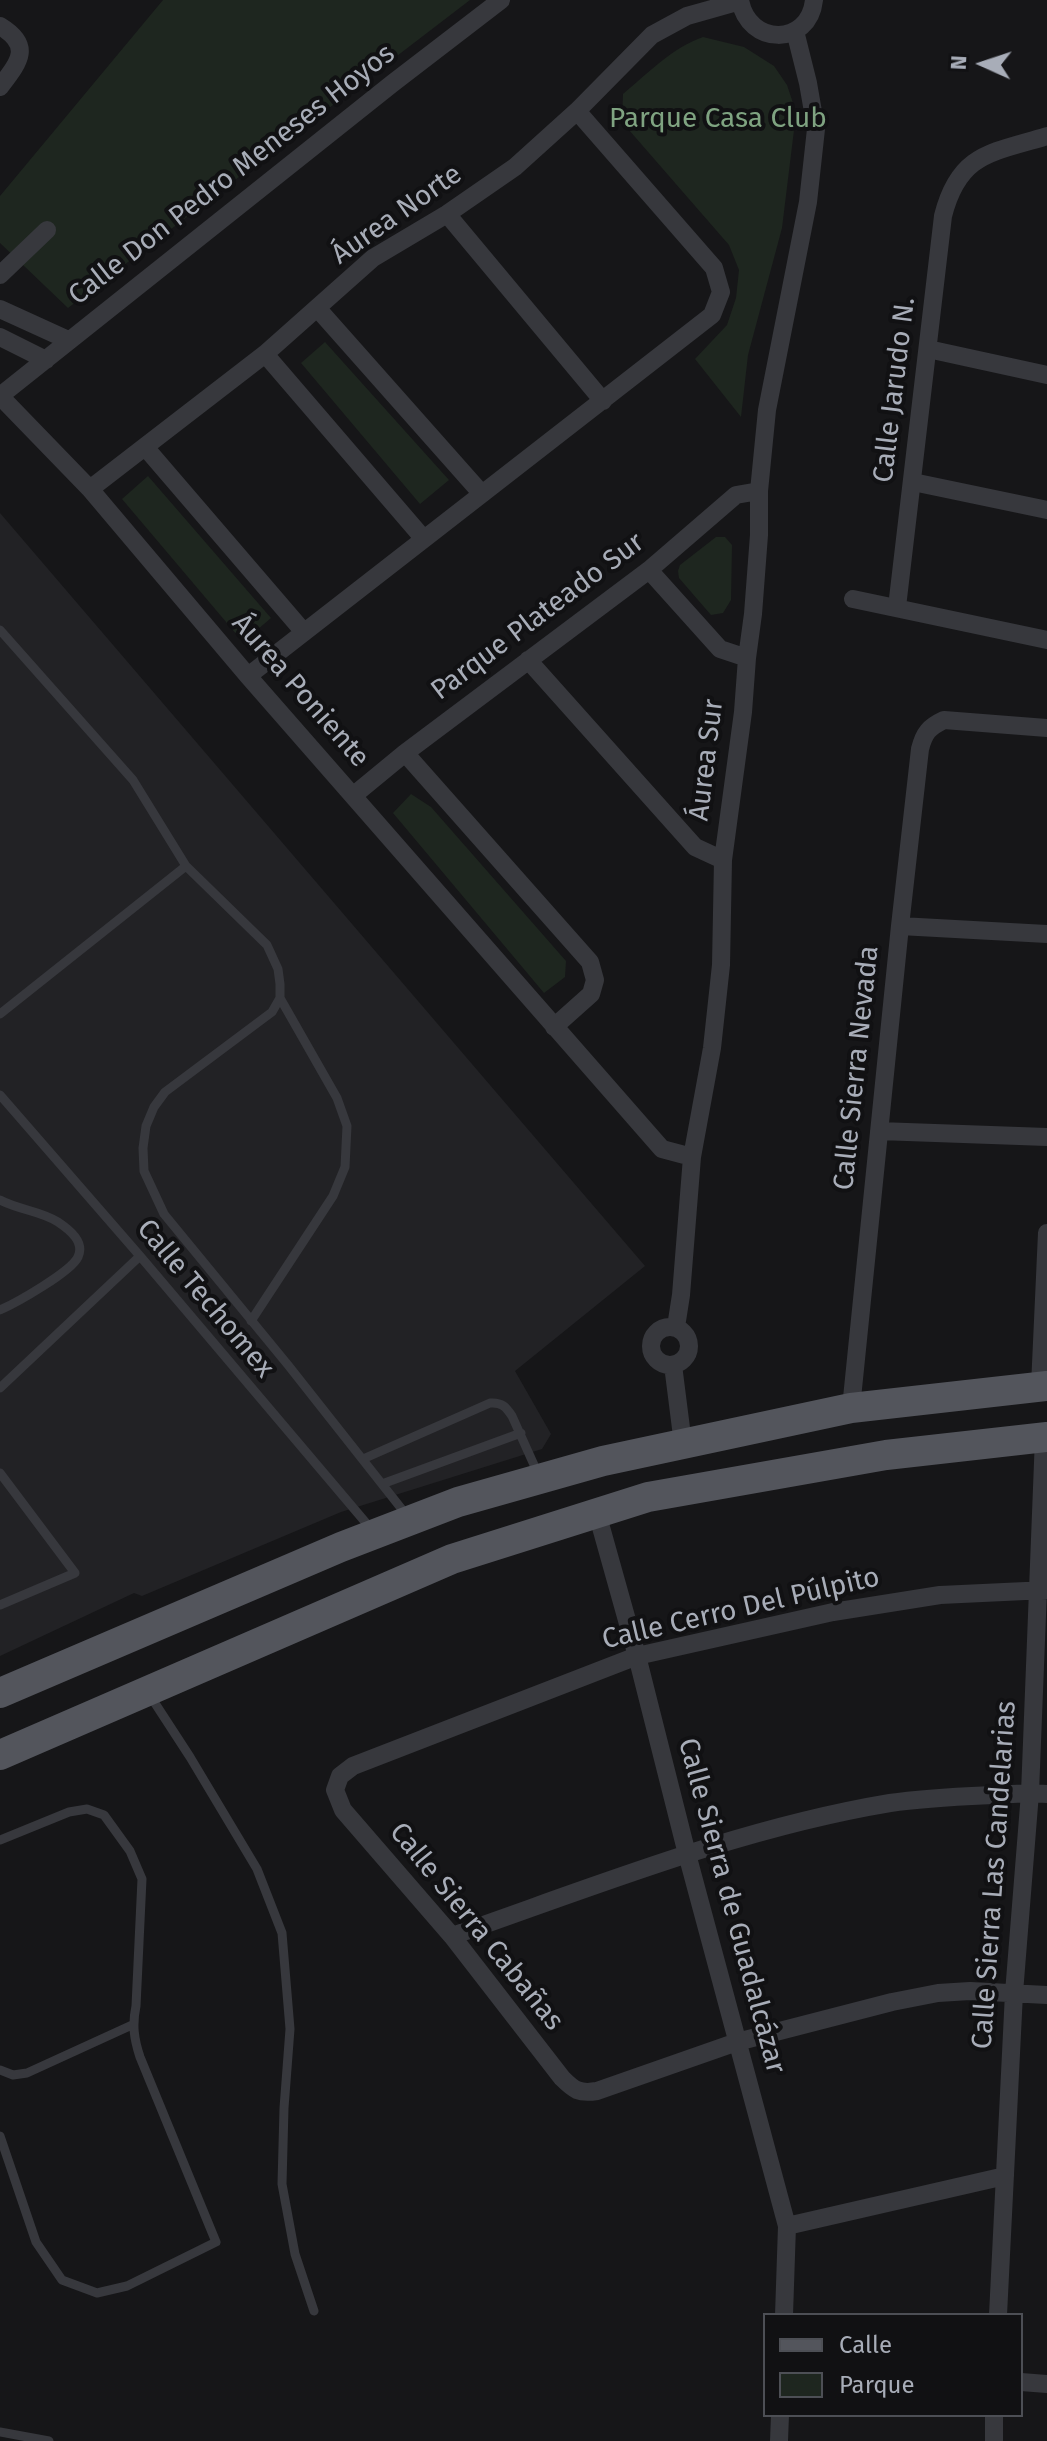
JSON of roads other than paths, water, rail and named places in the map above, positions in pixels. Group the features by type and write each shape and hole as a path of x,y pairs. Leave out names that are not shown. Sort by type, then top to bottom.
{"main road":[{"path":"0,1693 375,1533 458,1502 603,1461 851,1408 1044,1386"},
{"path":"0,1755 452,1559 648,1497 886,1455 1046,1437"}],"street":[{"name":"Calle Don Pedro Meneses Hoyos","path":"0,396 501,0"},
{"path":"740,1 746,19 759,31 777,35 795,31 810,16 814,0"},
{"name":"Áurea Norte","path":"90,489 265,354 373,258 447,214 515,167 577,111 652,35 687,16 740,1"},
{"path":"0,26 13,34 19,42 20,51 18,61 0,87"},
{"name":"Áurea Sur","path":"683,1444 673,1365 684,1359 689,1348 686,1335 676,1327 692,1157 712,1048 720,979 723,860 753,614 759,491 767,410 808,202 816,129 795,31"},
{"path":"248,676 712,315 721,292 714,268 577,111"},
{"name":"Calle Jarudo N.","path":"897,607 943,216 955,181 968,165 989,153 1047,136"},
{"path":"447,214 603,401"},
{"path":"0,275 47,230"},
{"path":"0,309 68,340"},
{"path":"318,309 482,494"},
{"path":"0,337 46,360"},
{"path":"928,349 1047,375"},
{"path":"265,354 423,538"},
{"name":"Áurea Poniente","path":"0,396 90,489 248,676 662,1149 692,1157"},
{"path":"145,447 303,631"},
{"path":"913,482 1047,510"},
{"name":"Parque Plateado Sur","path":"354,795 405,753 649,570 736,495 759,491"},
{"path":"649,570 720,649 747,658"},
{"path":"853,599 1047,640"},
{"path":"528,660 695,847 723,860"},
{"name":"Calle Sierra Nevada","path":"851,1408 900,926 924,734 932,725 944,720 1047,728"},
{"name":"Áurea Poniente","path":"405,753 590,962 595,980 591,994 554,1027"},
{"path":"900,926 1047,934"},
{"path":"879,1131 1047,1137"},
{"path":"1044,1386 1047,1233"},
{"path":"673,1365 656,1359 651,1347 658,1331 676,1327"},
{"name":"Calle Sierra Las Candelarias","path":"998,2313 1014,1993 1039,1793 1046,1437"},
{"name":"Calle Sierra de Guadalcázar","path":"597,1513 787,2226 784,2313"},
{"name":"Calle Cerro Del Púlpito","path":"335,1790 340,1776 353,1766 637,1656 833,1612 940,1595 1043,1590"},
{"name":"Calle Sierra Cabañas","path":"335,1790 343,1810 452,1936 575,2091 597,2091 737,2042"},
{"path":"452,1936 687,1854 818,1818 893,1803 1039,1793"},
{"path":"737,2042 938,1993 970,1991 1047,1995"},
{"path":"787,2226 1005,2176"},
{"path":"1023,2382 1047,2384"},
{"path":"779,2441 780,2417"},
{"path":"994,2417 994,2441"}],"lane":[{"path":"0,630 133,780 186,866 267,945 278,969 280,998 337,1098 347,1126 345,1167 333,1196 251,1321"},
{"path":"0,1014 186,866"},
{"path":"280,998 272,1012 165,1092 146,1126 144,1171 164,1214 410,1520"},
{"name":"Calle Techomex","path":"0,1095 375,1533"},
{"path":"0,1200 14,1208 57,1221 78,1240 80,1247 78,1258 71,1265 31,1294 0,1310"},
{"path":"0,1388 140,1256"},
{"path":"363,1459 497,1402 507,1408 521,1433 540,1479"},
{"path":"382,1484 521,1433"},
{"path":"0,1473 75,1573 0,1605"},
{"path":"147,1692 257,1869 282,1933 290,2029 282,2184 295,2254 314,2311"},
{"path":"0,1840 56,1817 87,1809 104,1815 130,1851 142,1879 136,2006 132,2025 140,2057 216,2242 127,2286 97,2293 62,2280 36,2242 0,2136"},
{"path":"0,2070 13,2075 27,2073 132,2025"},
{"path":"0,2432 49,2441"}],"park label":[{"name":"Parque Casa Club","path":"718,119"}]}
